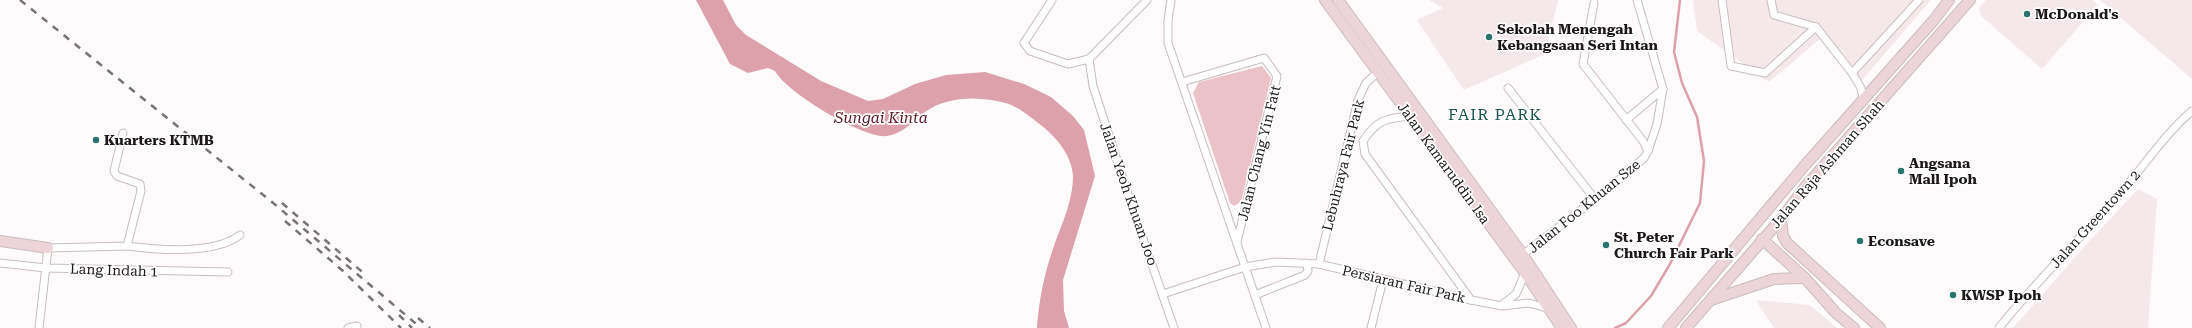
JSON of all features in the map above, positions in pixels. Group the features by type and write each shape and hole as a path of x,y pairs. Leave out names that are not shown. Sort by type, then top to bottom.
{"main road":[{"name":"Jalan Kamaruddin Isa","path":"1324,0 1410,116 1520,258 1525,273 1562,328"},
{"name":"Jalan Raja Ashman Shah","path":"1668,328 1806,164 1934,20 1949,0"},
{"name":"Jalan Raja Ashman Shah","path":"1686,328 1781,219 1805,187 1970,0"},
{"name":"Jalan Kamaruddin Isa","path":"1342,2 1520,258 1571,328"},
{"path":"1334,13 1342,2"},
{"path":"1934,20 1945,16 1952,21"},
{"path":"1806,164 1797,187 1767,225 1762,239 1805,278 1836,313 1854,328"},
{"path":"1781,219 1783,236 1787,243 1880,328"},
{"path":"0,241 48,248"},
{"path":"1708,301 1774,279 1805,278"},
{"path":"1682,328 1695,316"}],"street":[{"path":"1052,0 1024,43 1030,51 1068,64 1089,59 1147,0"},
{"name":"Jalan Chang Yin Fatt","path":"1171,0 1168,20 1168,43 1266,328"},
{"path":"1638,0 1663,89 1657,124 1648,151"},
{"path":"1722,0 1731,66 1765,73 1816,27"},
{"path":"1771,0 1774,15 1816,27 1852,73 1861,88 1863,99"},
{"path":"1852,73 1919,0"},
{"name":"Jalan Foo Khuan Sze","path":"1520,258 1644,158 1648,151 1583,64 1594,3"},
{"name":"Jalan Chang Yin Fatt","path":"1182,82 1264,58 1277,76 1237,242"},
{"name":"Jalan Yeoh Khuan Joo","path":"1089,59 1095,94 1174,328"},
{"name":"Lebuhraya Fair Park","path":"1319,264 1358,100 1366,83 1378,72"},
{"path":"1508,88 1594,198"},
{"path":"1626,120 1663,89"},
{"name":"Jalan Greentown 2","path":"1999,328 2018,305 2124,190 2180,121 2192,111"},
{"path":"1410,116 1386,120 1372,127 1363,141 1365,154 1471,300"},
{"path":"123,133 114,171 117,176 140,184 141,191 127,246"},
{"path":"40,328 48,248 127,246 170,249 199,248 226,245 240,235"},
{"name":"Persiaran Fair Park","path":"1163,294 1245,267 1276,262 1319,264 1471,300 1502,306 1529,303 1550,309"},
{"name":"Lang Indah 1","path":"0,263 46,268 228,272"},
{"path":"1255,295 1305,275 1308,271 1307,264"},
{"path":"1502,306 1516,294 1525,273"},
{"path":"1371,328 1383,280"},
{"path":"348,328 357,326"}],"shaded area":[{"name":"Sekolah Menengah Kebangsaan Seri Intan","path":"1429,0 1558,0 1545,54 1464,90 1417,20 1443,8"},
{"path":"1693,0 1931,0 1857,86 1820,39 1769,82 1697,31"},
{"path":"1986,0 2093,0 2098,5 2042,69 1981,16 1979,7"},
{"path":"2100,0 2192,0 2192,79"},
{"path":"1262,66 1271,78 1241,202 1234,206 1230,203 1193,93 1199,82"},
{"path":"2138,189 2157,199 2148,328 2013,328 2084,247"},
{"path":"1756,300 1810,305 1837,328 1774,328"}],"water":[{"name":"Sungai Kinta","path":"696,0 723,0 736,25 746,35 821,81 868,101 883,99 915,84 946,75 985,72 1024,84 1051,97 1073,116 1084,130 1095,176 1063,280 1064,311 1069,328 1037,328 1039,306 1045,274 1067,210 1073,185 1070,161 1063,148 1048,131 1013,106 988,99 966,99 944,102 934,106 903,130 892,135 876,135 861,130 809,102 782,80 775,71 768,68 748,73 730,64"}],"waterway":[{"path":"1615,328 1626,323 1651,296 1670,264 1700,203 1704,161 1697,117 1682,83 1674,52 1680,0"}],"railway":[{"path":"20,0 272,202 421,328"},
{"path":"282,203 367,276"},
{"path":"285,221 343,271 401,328"},
{"path":"399,315 412,328"},
{"path":"418,318 430,328"}],"place":[{"name":"McDonald's","path":"2027,14"},
{"name":"Sekolah Menengah Kebangsaan Seri Intan","path":"1489,37"},
{"name":"Kuarters KTMB","path":"96,140"},
{"name":"Angsana Mall Ipoh","path":"1901,171"},
{"name":"Econsave","path":"1860,241"},
{"name":"St. Peter Church Fair Park","path":"1606,245"},
{"name":"KWSP Ipoh","path":"1953,295"}],"district":[{"name":"FAIR PARK","path":"1495,114"}]}
